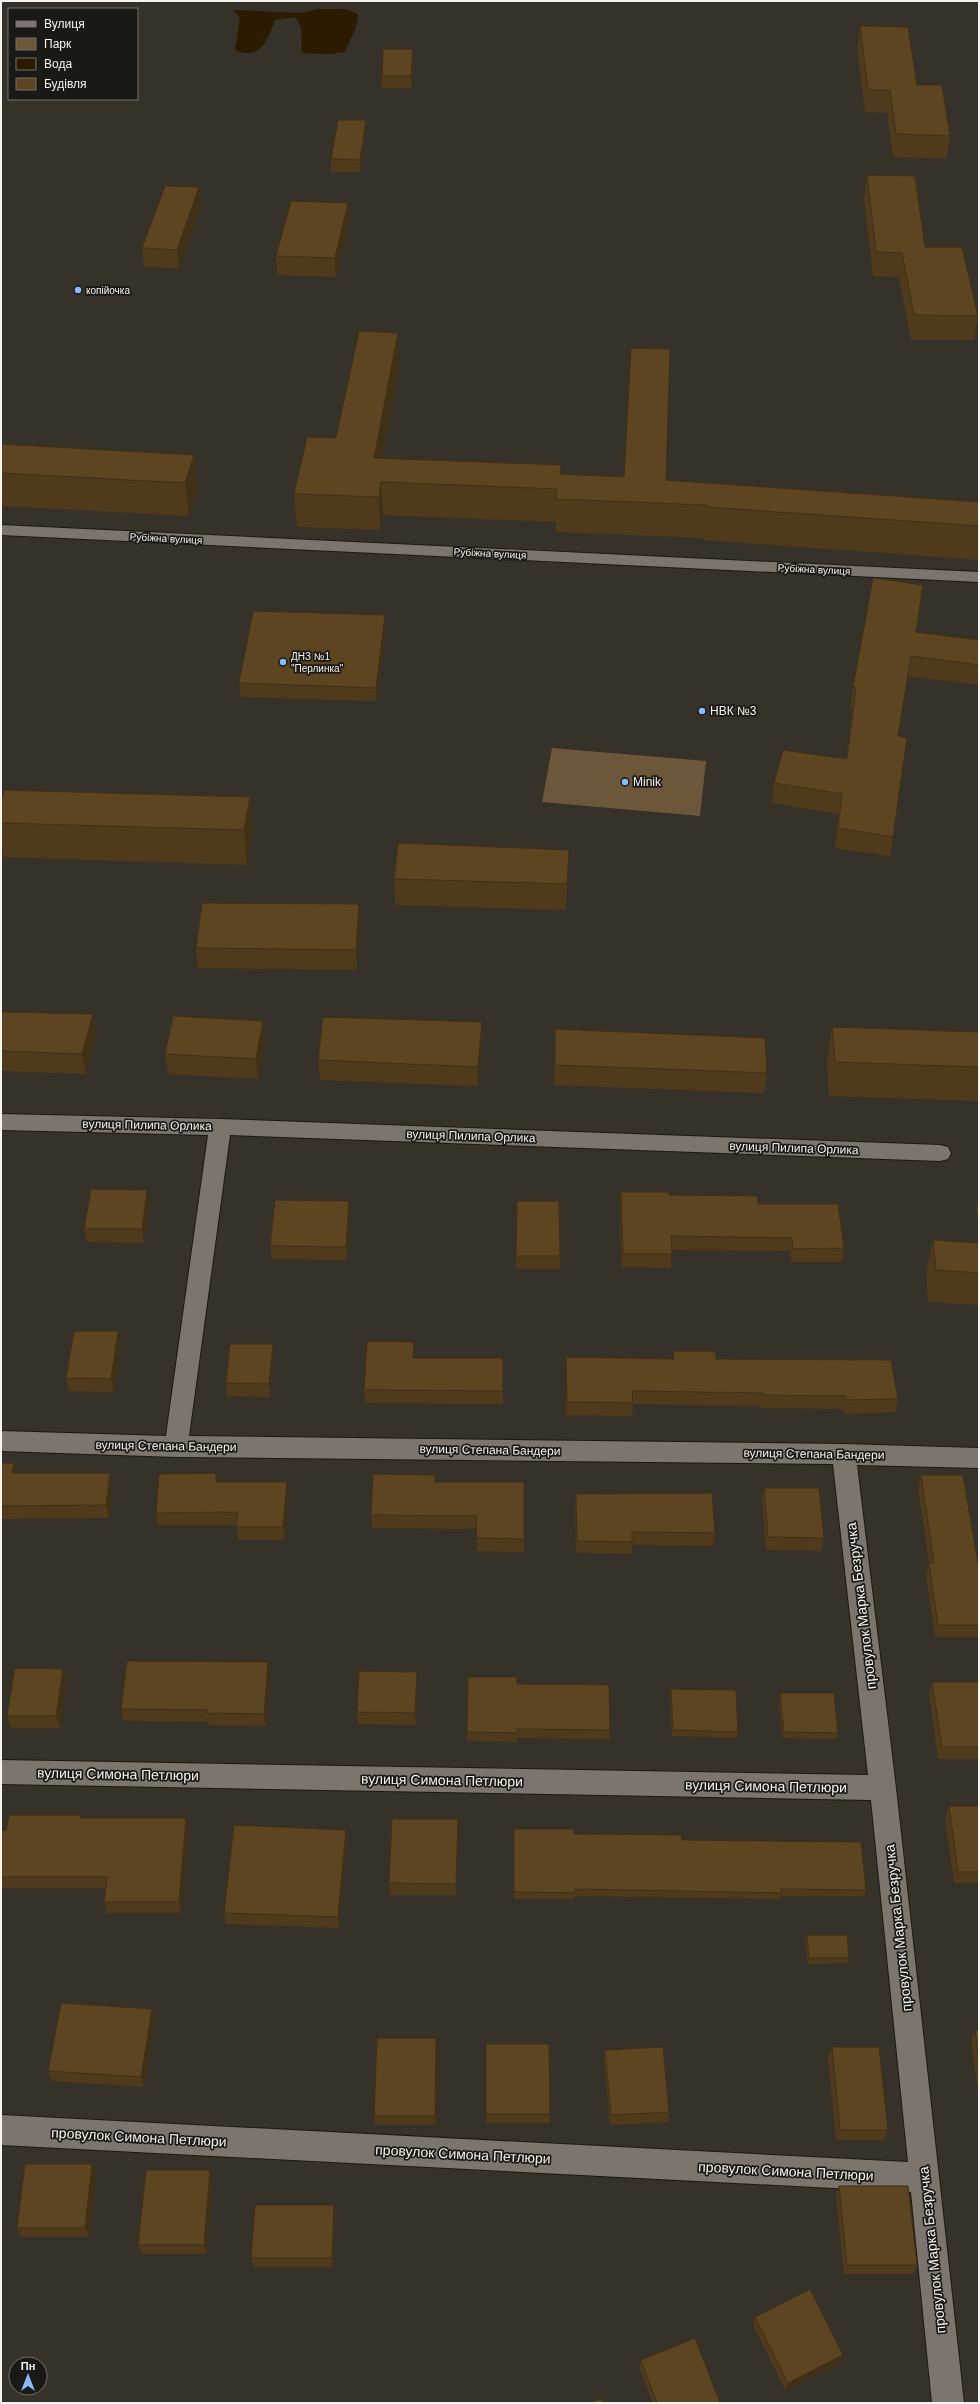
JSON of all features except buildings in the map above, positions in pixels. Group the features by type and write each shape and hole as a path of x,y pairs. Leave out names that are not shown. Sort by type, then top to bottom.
{"street":[{"name":"Рубіжна вулиця","path":"1,530 979,577"},
{"name":"вулиця Пилипа Орлика","path":"1,1122 220,1127 940,1153"},
{"path":"176,1447 220,1127"},
{"name":"вулиця Степана Бандери","path":"1,1441 176,1447 844,1454 979,1458"},
{"name":"провулок Марка Безручка","path":"844,1454 882,1788 948,2403"},
{"name":"вулиця Симона Петлюри","path":"1,1772 882,1788"},
{"name":"провулок Симона Петлюри","path":"1,2130 924,2178"}],"green space":[{"name":"Minik","path":"552,748 706,761 700,816 542,802"}],"water":[{"path":"318,9 345,9 358,14 356,27 345,52 330,54 302,53 301,27 296,17 275,20 266,41 257,51 244,53 235,50 240,17 232,10 300,13"}],"place":[{"name":"копійочка","path":"78,290"},
{"name":"ДНЗ №1 \"Перлинка\"","path":"283,662"},
{"name":"НВК №3","path":"702,711"},
{"name":"Minik","path":"625,782"}]}
